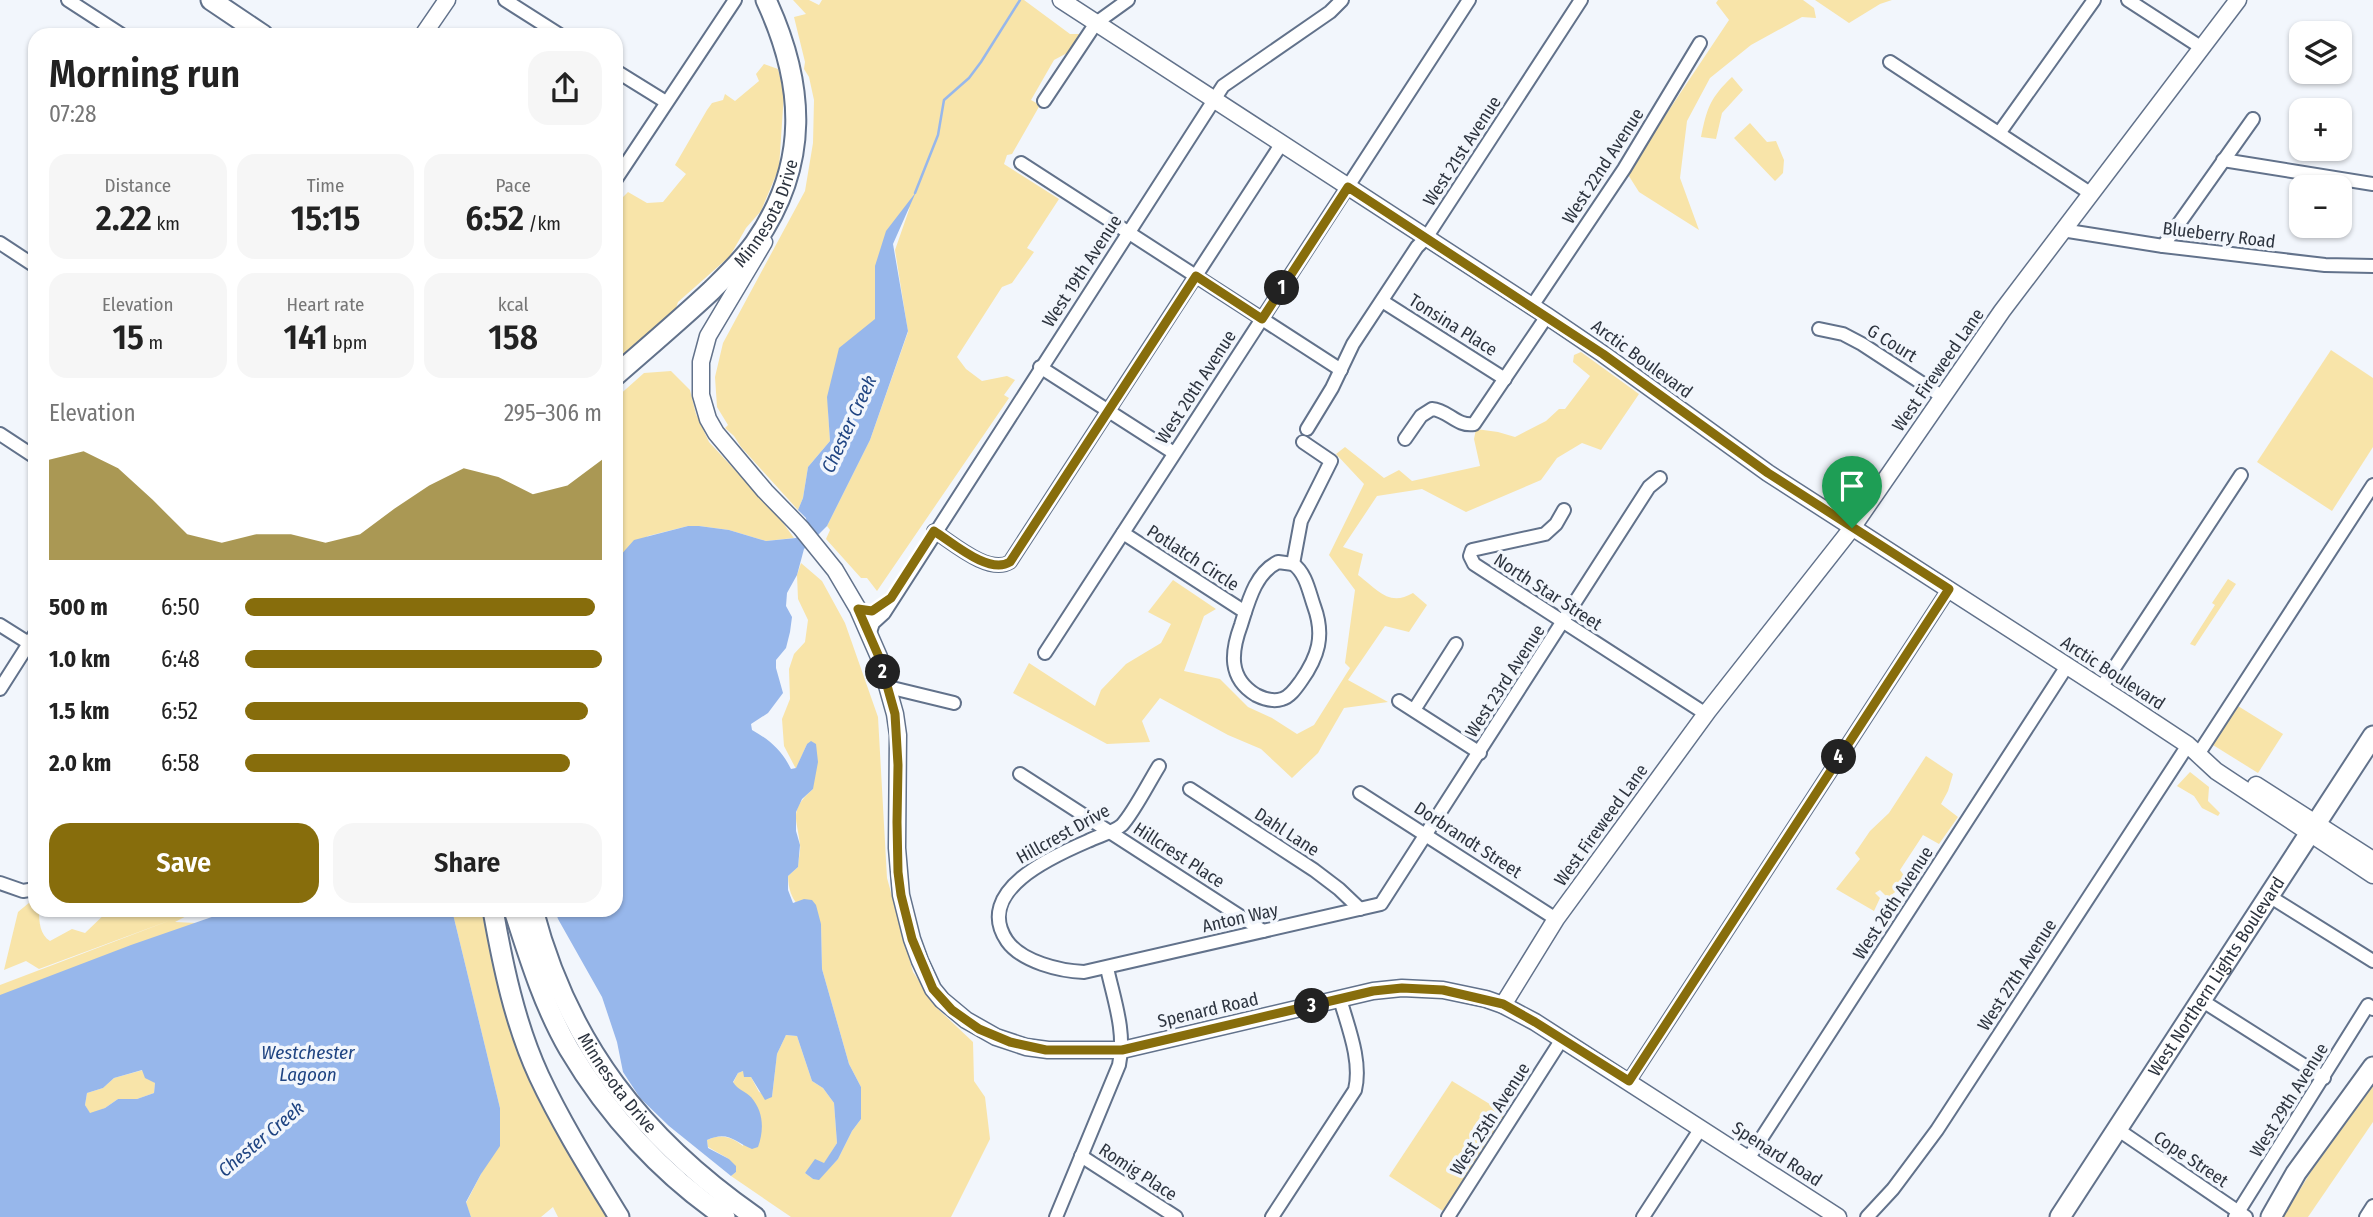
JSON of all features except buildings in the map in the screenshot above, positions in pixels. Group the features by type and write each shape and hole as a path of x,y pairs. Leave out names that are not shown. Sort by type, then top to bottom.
{"main road":[{"path":"211,0 253,28"},
{"path":"428,28 447,0"},
{"name":"Minnesota Drive","path":"623,369 732,270 754,244 782,195 796,139 796,95 779,28 766,0"},
{"name":"Arctic Boulevard","path":"1061,0 1547,316 1768,473 2193,749 2221,762 2373,875"},
{"name":"West Fireweed Lane","path":"1503,1004 1556,919 1706,713 1852,528 2002,311 2238,0"},
{"name":"Spenard Road","path":"782,195 772,226 756,257 709,336 701,362 700,385 704,407 716,433 831,564 858,609 879,657 898,735 897,848 901,895 912,939 933,989 952,1010 979,1029 1010,1042 1048,1050 1122,1050 1373,991 1423,988 1452,991 1503,1004 1629,1081 1838,1217"},
{"name":"West Northern Lights Boulevard","path":"2060,1217 2373,736"},
{"name":"Arctic Boulevard","path":"2313,828 2373,860"},
{"path":"494,917 513,1003 540,1076 586,1163 619,1217"},
{"name":"Minnesota Drive","path":"516,917 546,1003 576,1059 634,1138 668,1172 725,1217"},
{"name":"Minnesota Drive","path":"535,917 562,996 589,1049 620,1094 688,1166 755,1217"},
{"path":"2271,1217 2296,1173 2373,1067"}],"street":[{"path":"68,0 111,28"},
{"path":"505,0 549,28"},
{"path":"623,168 735,0"},
{"path":"1044,101 1096,23 1128,0"},
{"name":"West 19th Avenue","path":"869,635 873,623 884,613 934,531 1223,86 1330,12 1342,0"},
{"name":"West 20th Avenue","path":"1045,653 1469,0"},
{"name":"West 21st Avenue","path":"1307,429 1353,344 1417,247 1426,238 1581,0"},
{"path":"2000,132 2094,0"},
{"path":"2128,0 2202,48"},
{"name":"West 22nd Avenue","path":"1532,306 1624,169 1699,43"},
{"path":"1890,62 2090,193"},
{"path":"623,75 666,102"},
{"path":"2163,246 2253,119"},
{"path":"934,531 989,566 1002,567 1010,562 1282,144"},
{"path":"2223,160 2373,184"},
{"path":"1021,163 1341,370"},
{"name":"Blueberry Road","path":"2062,230 2163,246 2331,265 2373,267"},
{"path":"0,243 28,261"},
{"name":"Tonsina Place","path":"1382,301 1505,379"},
{"path":"1405,439 1421,416 1432,409 1442,411 1471,426 1477,421 1547,316"},
{"name":"G Court","path":"1819,329 1843,334 1863,344 1943,397"},
{"path":"1040,367 1174,453"},
{"path":"0,434 28,452"},
{"path":"1293,564 1301,521 1331,461 1303,443"},
{"path":"2101,688 2241,475"},
{"name":"West 23rd Avenue","path":"1381,904 1649,487 1660,478"},
{"name":"West 27th Avenue","path":"1867,1217 1893,1189 1937,1130 2373,485"},
{"name":"North Star Street","path":"1564,510 1556,524 1545,534 1472,550 1469,556 1474,564 1706,713"},
{"name":"Potlatch Circle","path":"1123,533 1245,612"},
{"path":"1278,562 1293,564 1305,579 1316,611 1320,639 1313,662 1294,691 1284,698 1276,701 1265,699 1238,679 1232,662 1233,651 1245,612 1263,573 1278,562"},
{"path":"1629,1081 1949,589"},
{"path":"858,609 872,611 891,598"},
{"path":"0,625 28,639"},
{"path":"1414,710 1455,644"},
{"path":"0,689 28,648"},
{"name":"West 26th Avenue","path":"1748,1159 2067,666"},
{"path":"888,687 954,704"},
{"path":"1399,701 1480,753"},
{"name":"Hillcrest Drive","path":"1107,968 1074,971 1016,951 1003,935 1000,909 1003,900 1019,879 1067,851 1121,826 1159,766"},
{"name":"Hillcrest Place","path":"1020,774 1264,931"},
{"name":"Dahl Lane","path":"1190,789 1314,870 1360,909"},
{"name":"Dorbrandt Street","path":"1360,793 1556,919"},
{"path":"0,883 28,890"},
{"path":"2269,896 2373,961"},
{"name":"Anton Way","path":"1107,968 1381,904"},
{"path":"1056,1217 1118,1068 1122,1050 1122,1035 1107,968"},
{"path":"1272,1217 1355,1090 1356,1063 1340,999"},
{"path":"2202,1000 2324,1078"},
{"name":"West 29th Avenue","path":"2240,1215 2368,1005 2373,1009"},
{"name":"West 25th Avenue","path":"1448,1217 1562,1039"},
{"path":"1643,1217 1701,1128"},
{"name":"Cope Street","path":"2117,1129 2240,1215"},
{"name":"Romig Place","path":"1082,1156 1176,1217"},
{"path":"2366,1217 2373,1206"}],"shaded area":[{"path":"793,0 809,0 819,5 822,0 1024,0 1070,34 1082,34 1069,52 1054,60 1031,100 1040,105 1012,154 1007,155 1004,164 1059,199 1027,248 1034,252 1012,283 1002,287 957,357 966,369 982,381 1007,376 1015,380 1004,395 1009,398 877,591 867,578 861,578 826,539 830,530 827,526 870,440 908,332 895,250 910,207 895,225 876,330 828,411 830,441 808,467 803,498 798,510 725,428 728,425 717,407 715,377 723,343 805,191 813,143 814,100 809,77 804,69 805,62 794,17 806,14"},
{"path":"1718,0 1803,0 1814,8 1816,18 1802,17 1751,45 1710,78 1687,121 1680,178 1699,230 1639,192 1627,173 1729,20 1716,3"},
{"path":"1815,0 1892,0 1880,4 1849,23"},
{"path":"764,64 778,69 784,93 779,168 761,211 746,228 730,256 678,302 675,311 623,356 623,197 628,192 647,203 663,202 686,174 675,165 712,103 723,100 725,94 735,101 759,81 756,74"},
{"path":"1732,77 1743,90 1722,113 1716,139 1701,137 1710,104"},
{"path":"1750,123 1767,142 1776,141 1784,160 1783,173 1775,181 1734,138"},
{"path":"2331,350 2373,378 2373,447 2332,511 2257,462"},
{"path":"1581,352 1639,394 1601,450 1582,443 1557,458 1541,480 1466,512 1422,489 1377,496 1343,547 1363,554 1358,575 1378,591 1397,598 1413,593 1427,605 1409,632 1385,626 1348,680 1388,702 1344,708 1318,753 1292,778 1261,749 1228,735 1160,698 1142,721 1150,742 1107,744 1013,693 1029,663 1095,706 1101,690 1126,664 1161,643 1171,624 1148,612 1173,580 1216,609 1204,616 1184,671 1220,679 1248,707 1297,734 1314,725 1350,668 1345,663 1355,590 1329,555 1364,484 1336,454 1345,447 1384,478 1399,470 1412,481 1480,466 1474,439 1476,429 1515,437 1546,421 1559,409 1565,409 1590,376 1573,362 1574,355"},
{"path":"671,371 690,390 696,414 709,442 781,520 794,538 766,541 729,530 688,526 648,536 623,554 623,392 644,373"},
{"path":"801,563 822,581 845,623 878,717 887,878 913,972 938,1009 973,1042 974,1081 985,1097 990,1139 951,1217 791,1217 731,1176 736,1172 729,1159 708,1147 707,1140 722,1136 743,1146 751,1097 738,1090 733,1083 738,1073 743,1071 751,1077 759,1092 772,1097 777,1054 786,1035 797,1036 812,1081 823,1088 834,1103 837,1143 824,1164 812,1166 805,1173 813,1179 819,1179 838,1159 861,1119 861,1087 849,1064 822,969 821,924 797,904 791,893 788,876 798,867 800,845 797,809 813,789 807,744 796,769 784,746 782,719 790,699 789,669 794,654 805,642 808,620 798,599 797,575"},
{"path":"2228,579 2236,584 2195,646 2190,644 2215,605 2212,603"},
{"path":"2238,706 2283,734 2258,773 2213,745"},
{"path":"1926,756 1953,774 1941,804 1958,817 1939,844 1923,835 1900,870 1908,881 1888,898 1880,890 1875,893 1880,898 1874,911 1836,889 1860,859 1855,853 1870,831 1889,813"},
{"path":"2190,772 2209,787 2208,801 2220,813 2218,816 2202,808 2194,796 2177,786"},
{"path":"28,904 28,917 39,917 42,932 50,941 72,929 85,933 102,917 185,917 175,922 220,924 0,1009 0,985 171,920 39,969 26,961 4,970 18,912"},
{"path":"454,917 483,917 505,1006 610,1217 558,1217 553,1207 541,1217 471,1217 466,1203 481,1174 500,1108"},
{"path":"143,1070 155,1083 154,1093 137,1099 118,1099 90,1114 85,1105 87,1093 103,1088 114,1078"},
{"path":"1452,1081 1506,1114 1443,1211 1389,1176"},
{"path":"2373,1086 2373,1122 2308,1217 2283,1217 2312,1170"}],"water":[{"path":"916,192 893,244 908,331 870,440 827,526 804,549 797,575 787,593 786,606 792,617 790,632 786,648 776,660 783,693 768,713 751,724 752,730 775,746 791,769 796,768 807,744 811,741 816,744 818,762 813,789 802,799 796,812 796,831 800,845 798,867 788,876 788,890 793,903 804,899 812,900 816,905 821,924 822,969 849,1064 861,1087 861,1119 838,1159 819,1180 805,1173 815,1159 824,1163 837,1143 834,1103 823,1088 812,1081 797,1036 786,1035 777,1054 772,1097 765,1100 751,1077 744,1077 743,1071 738,1073 733,1082 751,1097 761,1115 762,1128 758,1147 752,1149 731,1138 720,1136 707,1140 708,1148 729,1159 736,1166 736,1172 731,1176 669,1126 640,1098 623,1072 617,1042 602,997 557,917 623,917 623,552 634,540 688,526 729,530 766,541 796,538 807,526 806,518 798,510 803,498 808,467 830,441 827,397 839,348 875,319 875,266 886,231"},
{"name":"Westchester Lagoon","path":"212,917 454,917 500,1108 500,1146 466,1202 471,1217 0,1217 0,995","holes":["142,1070 145,1078 155,1083 154,1093 137,1099 118,1099 105,1108 90,1113 85,1105 87,1093 103,1088 114,1078"]}],"waterway":[{"name":"Chester Creek","path":"915,193 938,135 944,100 969,78 1020,0"}],"route":[{"path":"1348,187 1593,347 1768,473 1852,528 1949,589 1629,1081 1503,1004 1443,990 1402,988 1373,991 1122,1050 1048,1050 1026,1047 979,1029 952,1010 933,989 928,979 905,917 898,872 898,735 895,714 879,657 858,609 872,611 891,598 934,531 989,566 1002,567 1010,562 1196,276 1262,319 1348,187"}]}
